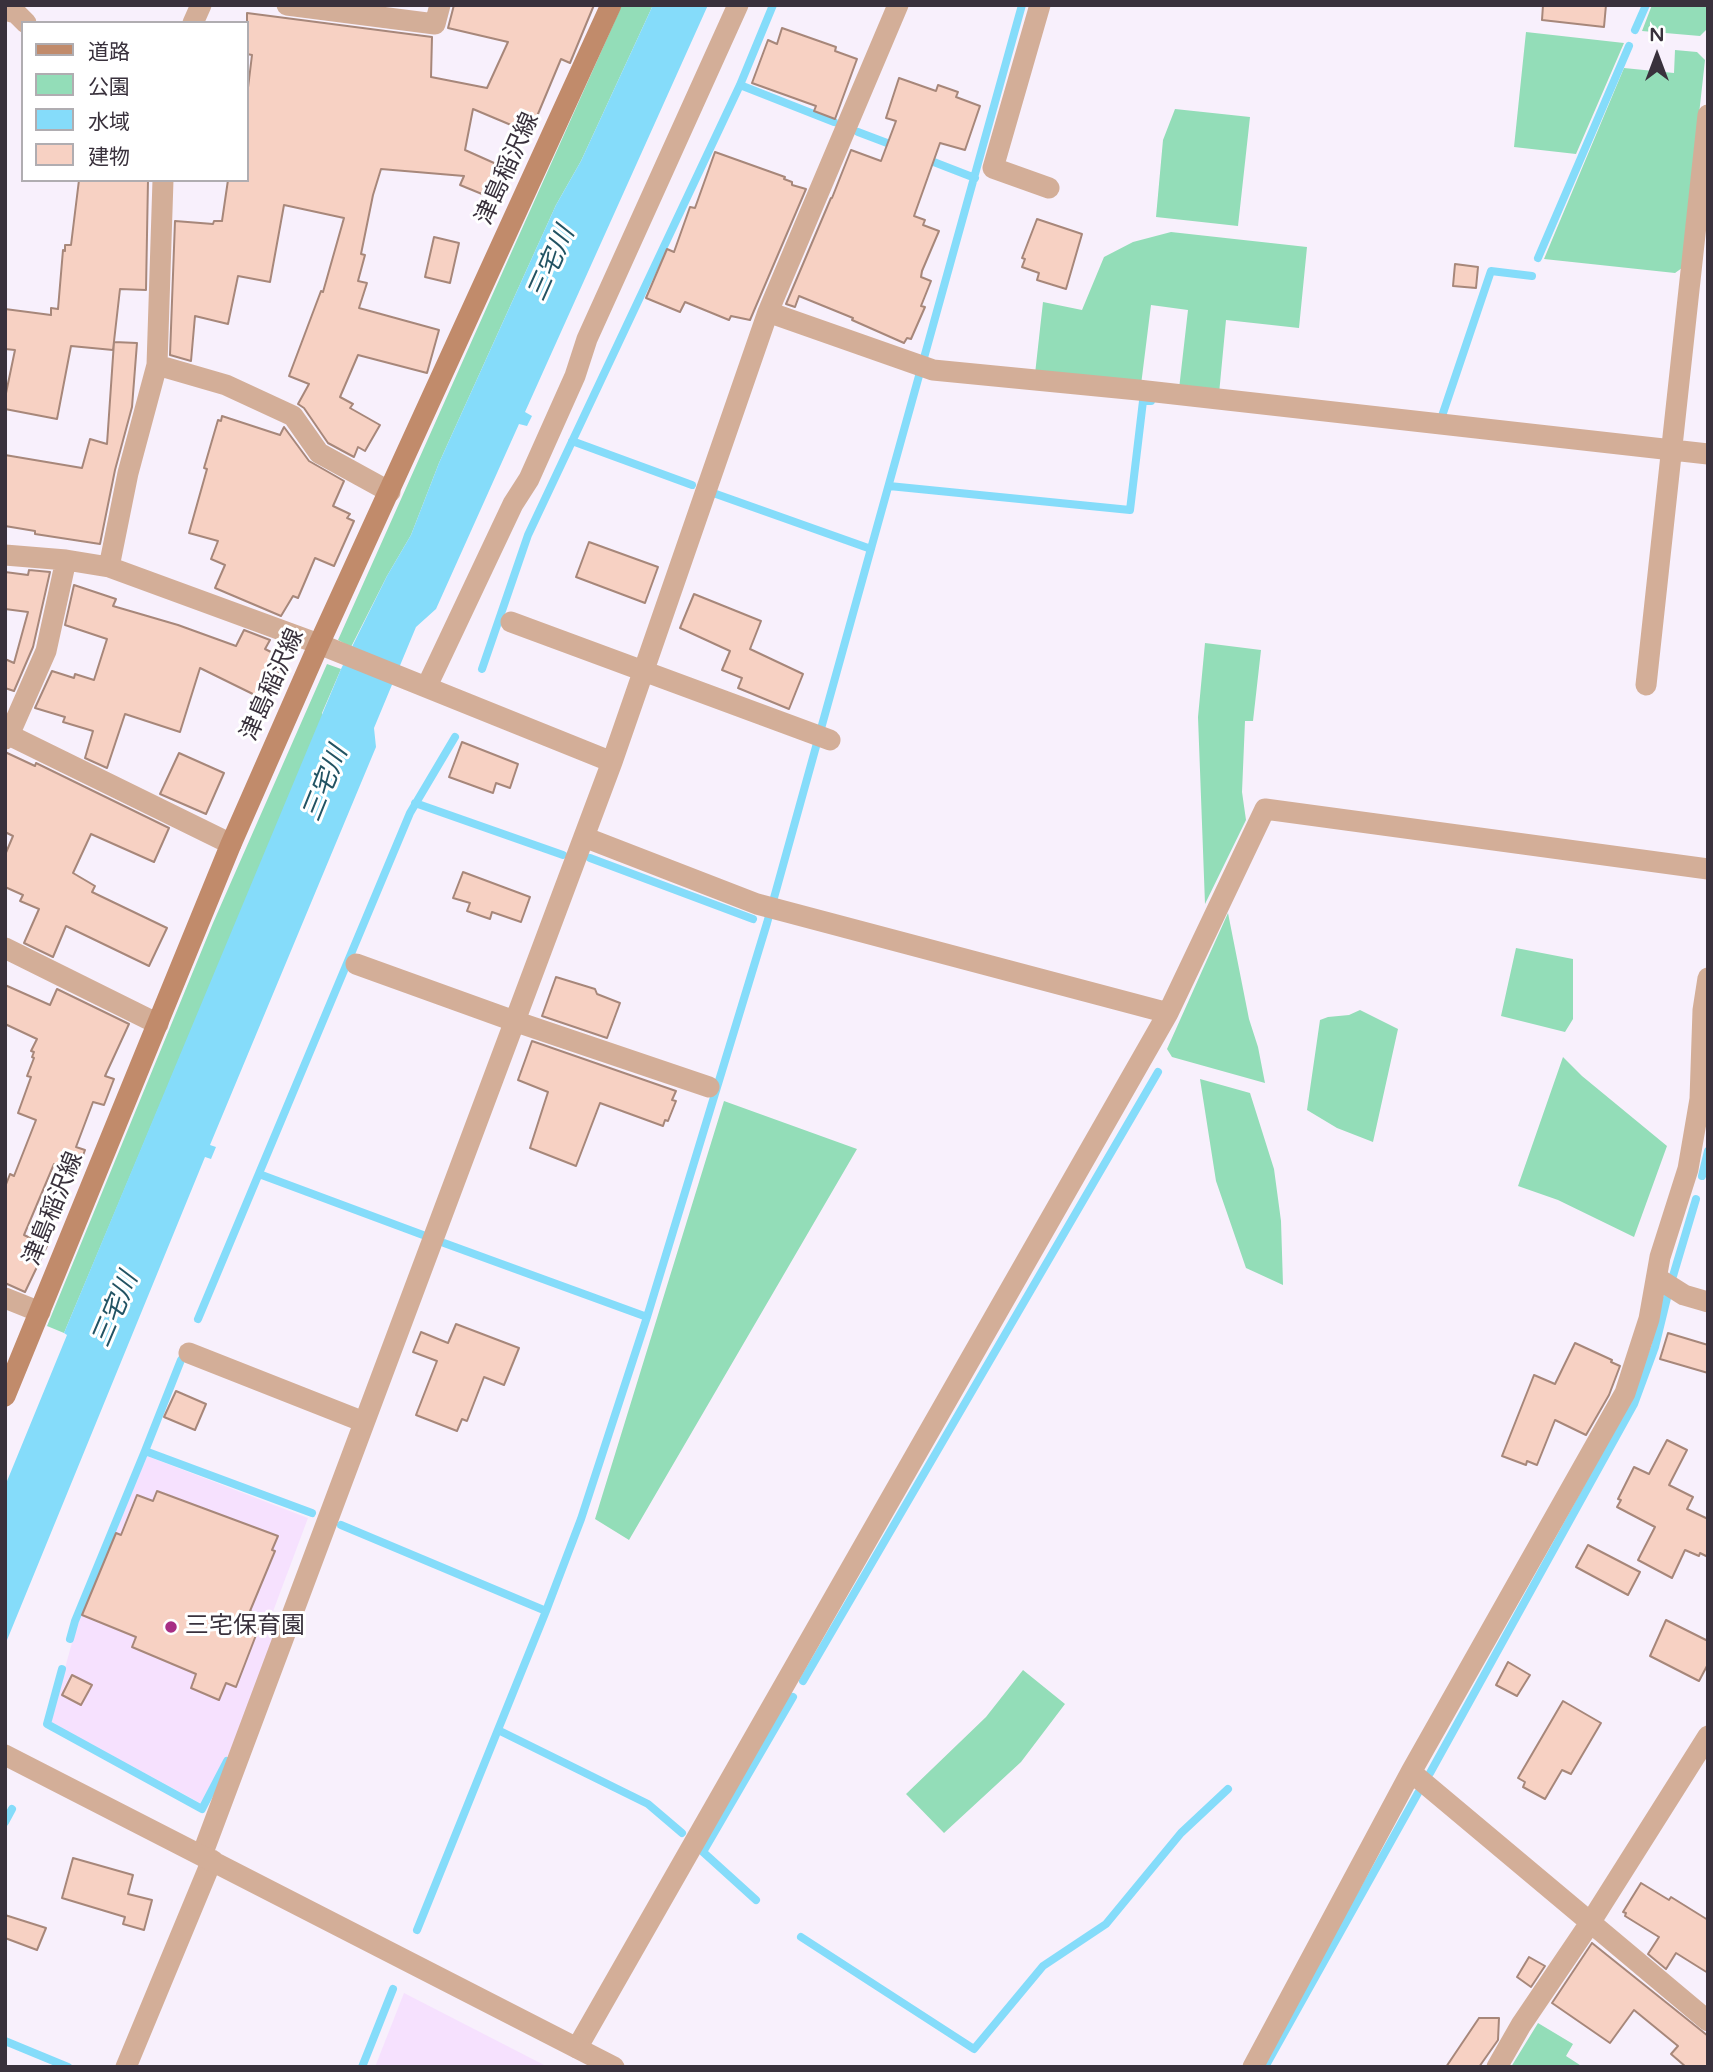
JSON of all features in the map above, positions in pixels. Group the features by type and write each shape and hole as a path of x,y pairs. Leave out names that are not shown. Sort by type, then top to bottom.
{"main road":[{"name":"津島稲沢線","path":"5,1396 231,844 319,644 611,5"}],"street":[{"path":"194,21 201,5"},
{"path":"287,5 435,24 440,5"},
{"path":"424,684 513,505 529,479 575,376 587,339 738,5"},
{"path":"126,2067 207,1857 365,1422 612,762 768,312 898,5"},
{"path":"1040,5 993,168 1049,188"},
{"path":"5,10 16,13 24,21"},
{"path":"1646,685 1708,115"},
{"path":"109,568 128,472 157,365 163,182"},
{"path":"768,312 933,370 1138,390 1708,454"},
{"path":"157,365 226,385 293,416 319,453 390,492"},
{"path":"5,555 66,560 109,568 424,684 612,762"},
{"path":"66,560 46,651 7,737 231,844"},
{"path":"511,622 830,740"},
{"path":"578,2048 1168,1013 1265,810 1708,869"},
{"path":"584,837 757,904 1168,1013"},
{"path":"5,948 158,1024"},
{"path":"356,964 709,1087"},
{"path":"1253,2067 1411,1772 1625,1393 1649,1319 1660,1257 1688,1169 1700,1099 1703,1010 1708,978"},
{"path":"1657,1278 1684,1295 1708,1303"},
{"path":"5,1298 40,1312"},
{"path":"189,1353 365,1422"},
{"path":"1497,2067 1521,2025 1590,1923 1708,1736"},
{"path":"5,1755 614,2067"},
{"path":"1411,1772 1708,2021"}],"shaded area":[{"name":"三宅保育園","path":"147,1456 308,1518 265,1633 274,1637 235,1742 202,1804 50,1722 78,1621"},
{"path":"404,1993 548,2067 375,2067"}],"green space":[{"path":"622,5 653,5 581,161 556,205 439,463 411,535 351,647 338,640"},
{"path":"1652,5 1708,5 1708,28 1700,36 1642,31"},
{"path":"1526,32 1624,43 1576,154 1514,147"},
{"path":"1675,50 1697,52 1705,60 1682,268 1675,273 1544,259 1624,68 1674,73"},
{"path":"1175,109 1250,117 1238,226 1156,217 1163,140"},
{"path":"1171,232 1307,247 1299,328 1226,320 1219,394 1179,389 1188,310 1151,305 1141,385 1035,374 1043,302 1082,310 1104,257 1133,242"},
{"path":"1205,643 1261,650 1253,721 1245,721 1242,792 1246,820 1205,904 1198,717"},
{"path":"327,664 341,669 322,713 322,719 64,1333 47,1326 213,923"},
{"path":"1228,913 1265,1083 1172,1057 1167,1049"},
{"path":"1516,948 1573,959 1573,1019 1565,1032 1501,1016"},
{"path":"1360,1010 1398,1029 1373,1142 1337,1128 1307,1110 1320,1020 1349,1015"},
{"path":"1563,1057 1667,1146 1634,1237 1558,1200 1518,1186"},
{"path":"1200,1079 1250,1093 1274,1169 1281,1221 1283,1285 1246,1268 1216,1181"},
{"path":"724,1101 857,1149 629,1540 595,1519"},
{"path":"1023,1670 1065,1704 1021,1762 944,1833 906,1794 986,1717"},
{"path":"1538,2023 1573,2044 1566,2056 1583,2067 1511,2067"}],"water":[{"name":"三宅川","path":"653,5 708,5 525,412 532,416 527,426 519,424 436,609 416,627 374,728 376,747 210,1145 216,1147 211,1159 205,1157 5,1645 5,1486 67,1335 64,1333 341,669 387,576 411,535 439,463 556,205 581,161"}],"building":[{"path":"454,5 594,5 570,63 561,59 530,133 473,109 465,150 512,171 499,201 460,185 464,176 381,169 361,254 365,255 358,281 367,283 359,308 439,330 427,373 358,355 340,397 353,404 350,408 380,425 365,451 358,447 354,457 328,443 304,408 298,404 309,384 289,376 321,291 323,292 344,218 284,205 270,282 238,276 228,324 195,316 191,361 170,355 175,221 213,224 214,221 222,221 228,182 248,182 248,88 252,55 248,54 247,13 432,37 431,77 487,88 508,42 448,28"},
{"path":"1543,5 1606,5 1604,27 1542,20"},
{"path":"782,28 836,47 835,51 857,59 835,119 814,111 816,106 752,83 768,40 777,44"},
{"path":"899,78 936,91 938,85 958,92 956,97 980,106 965,150 940,143 914,216 925,220 923,225 939,231 922,271 921,277 931,281 921,306 925,307 911,339 907,338 904,343 799,296 795,307 786,304 851,150 881,161 896,121 886,118"},
{"path":"715,152 785,177 792,185 806,189 750,320 731,316 729,320 685,302 680,312 646,298 667,249 674,252 690,207 695,208"},
{"path":"79,182 148,182 146,290 120,289 113,350 71,346 57,419 5,409 15,350 5,349 5,309 51,315 51,308 58,309 63,250 65,251 65,245 71,245"},
{"path":"1037,219 1082,234 1066,289 1037,280 1039,273 1022,267 1025,259 1022,258"},
{"path":"434,237 459,243 450,283 425,277"},
{"path":"1455,264 1478,267 1476,288 1453,286"},
{"path":"114,342 137,343 132,407 115,470 100,544 35,534 35,531 5,526 5,455 82,468 90,439 107,444"},
{"path":"222,416 280,435 284,427 309,461 344,481 333,506 350,514 347,518 354,521 334,566 315,558 298,598 293,596 281,616 215,588 225,565 211,559 218,541 189,533 207,469 204,468 218,420 221,421"},
{"path":"589,542 658,567 645,603 576,577"},
{"path":"29,570 50,572 33,647 14,691 5,688 5,659 14,663 28,612 5,609 5,572 28,575"},
{"path":"74,585 116,599 113,606 236,646 244,630 270,640 265,649 285,659 265,700 200,668 180,732 125,714 107,768 85,758 93,731 63,722 65,717 35,708 52,671 74,678 75,674 94,680 107,639 65,625"},
{"path":"694,594 761,621 750,649 803,674 789,709 738,688 742,678 722,670 730,651 680,628"},
{"path":"462,742 518,764 510,788 496,783 493,793 449,777"},
{"path":"5,752 35,766 36,763 169,828 154,862 91,834 73,873 95,886 92,892 167,928 149,966 66,926 53,957 24,943 39,909 20,901 23,895 5,887 5,855 13,836 5,832"},
{"path":"179,753 224,773 206,814 160,794"},
{"path":"463,872 530,897 521,922 492,912 490,919 467,911 470,903 453,898"},
{"path":"556,977 595,989 597,994 620,1003 607,1038 542,1016"},
{"path":"5,985 50,1005 57,989 129,1024 105,1076 114,1079 104,1105 93,1102 76,1147 85,1150 77,1172 54,1164 24,1235 47,1246 25,1292 5,1283 5,1187 10,1174 14,1176 36,1120 18,1113 31,1077 27,1076 34,1058 34,1052 31,1051 37,1039 5,1024"},
{"path":"532,1041 676,1091 672,1100 676,1101 668,1121 665,1120 663,1126 600,1103 576,1166 530,1148 548,1092 518,1080"},
{"path":"456,1324 519,1348 504,1385 484,1377 467,1421 462,1419 457,1431 416,1415 437,1361 413,1352 421,1332 448,1343"},
{"path":"1668,1333 1708,1345 1708,1373 1660,1359"},
{"path":"1575,1343 1620,1366 1609,1395 1586,1435 1555,1420 1537,1465 1527,1461 1526,1465 1502,1456 1534,1375 1555,1384"},
{"path":"176,1391 206,1404 195,1430 164,1417"},
{"path":"1667,1440 1687,1450 1669,1485 1693,1497 1687,1509 1708,1519 1708,1557 1685,1550 1672,1578 1638,1560 1655,1527 1617,1507 1621,1500 1618,1499 1634,1467 1649,1474"},
{"path":"157,1491 278,1536 272,1550 275,1551 250,1611 263,1617 236,1687 226,1683 219,1700 191,1688 196,1674 132,1647 136,1637 82,1615 116,1533 121,1535 137,1495 153,1501"},
{"path":"1588,1545 1640,1572 1628,1595 1576,1567"},
{"path":"1666,1620 1708,1641 1708,1664 1699,1681 1650,1656"},
{"path":"1508,1662 1530,1675 1517,1696 1496,1685"},
{"path":"72,1675 92,1685 81,1705 62,1695"},
{"path":"1563,1701 1601,1723 1571,1774 1562,1770 1545,1799 1523,1787 1525,1782 1518,1778"},
{"path":"73,1858 133,1875 128,1894 152,1900 144,1930 123,1924 125,1917 62,1898"},
{"path":"1641,1883 1669,1900 1671,1897 1708,1920 1708,1973 1676,1953 1666,1969 1648,1954 1659,1937 1625,1916 1626,1913 1623,1912"},
{"path":"5,1915 46,1928 37,1950 5,1938"},
{"path":"1592,1943 1708,2036 1708,2067 1686,2067 1671,2054 1678,2046 1634,2010 1610,2043 1552,2003"},
{"path":"1529,1957 1545,1966 1531,1987 1517,1977"},
{"path":"1479,2018 1499,2018 1498,2040 1479,2067 1446,2067"}],"waterway":[{"path":"482,669 528,535 740,85 773,5"},
{"path":"417,1930 581,1519 647,1317 767,923 1022,5"},
{"path":"1635,30 1646,5"},
{"path":"1538,258 1629,46"},
{"path":"740,85 834,122"},
{"path":"858,132 895,146"},
{"path":"926,159 975,178"},
{"path":"1442,416 1491,271 1532,276"},
{"path":"889,486 1130,510 1143,401 1151,401"},
{"path":"572,441 692,485"},
{"path":"716,494 871,549"},
{"path":"198,1319 410,813 455,737"},
{"path":"415,803 563,855"},
{"path":"590,858 753,919"},
{"path":"803,1681 1158,1072"},
{"path":"1702,1176 1708,1151"},
{"path":"259,1174 423,1235"},
{"path":"1673,1276 1696,1199"},
{"path":"444,1243 647,1317"},
{"path":"1430,1773 1634,1404 1655,1347 1668,1294"},
{"path":"145,1451 181,1360"},
{"path":"70,1639 145,1451 312,1513"},
{"path":"341,1525 546,1611"},
{"path":"62,1669 47,1724 202,1809 227,1761"},
{"path":"756,1900 703,1852 793,1697"},
{"path":"498,1730 648,1804 682,1833"},
{"path":"801,1937 974,2049 1043,1966 1106,1924 1181,1833 1228,1789"},
{"path":"1265,2067 1418,1793"},
{"path":"5,1822 12,1809"},
{"path":"362,2067 393,1989"},
{"path":"5,2041 68,2067"}],"place":[{"name":"三宅保育園","path":"171,1627"}]}
